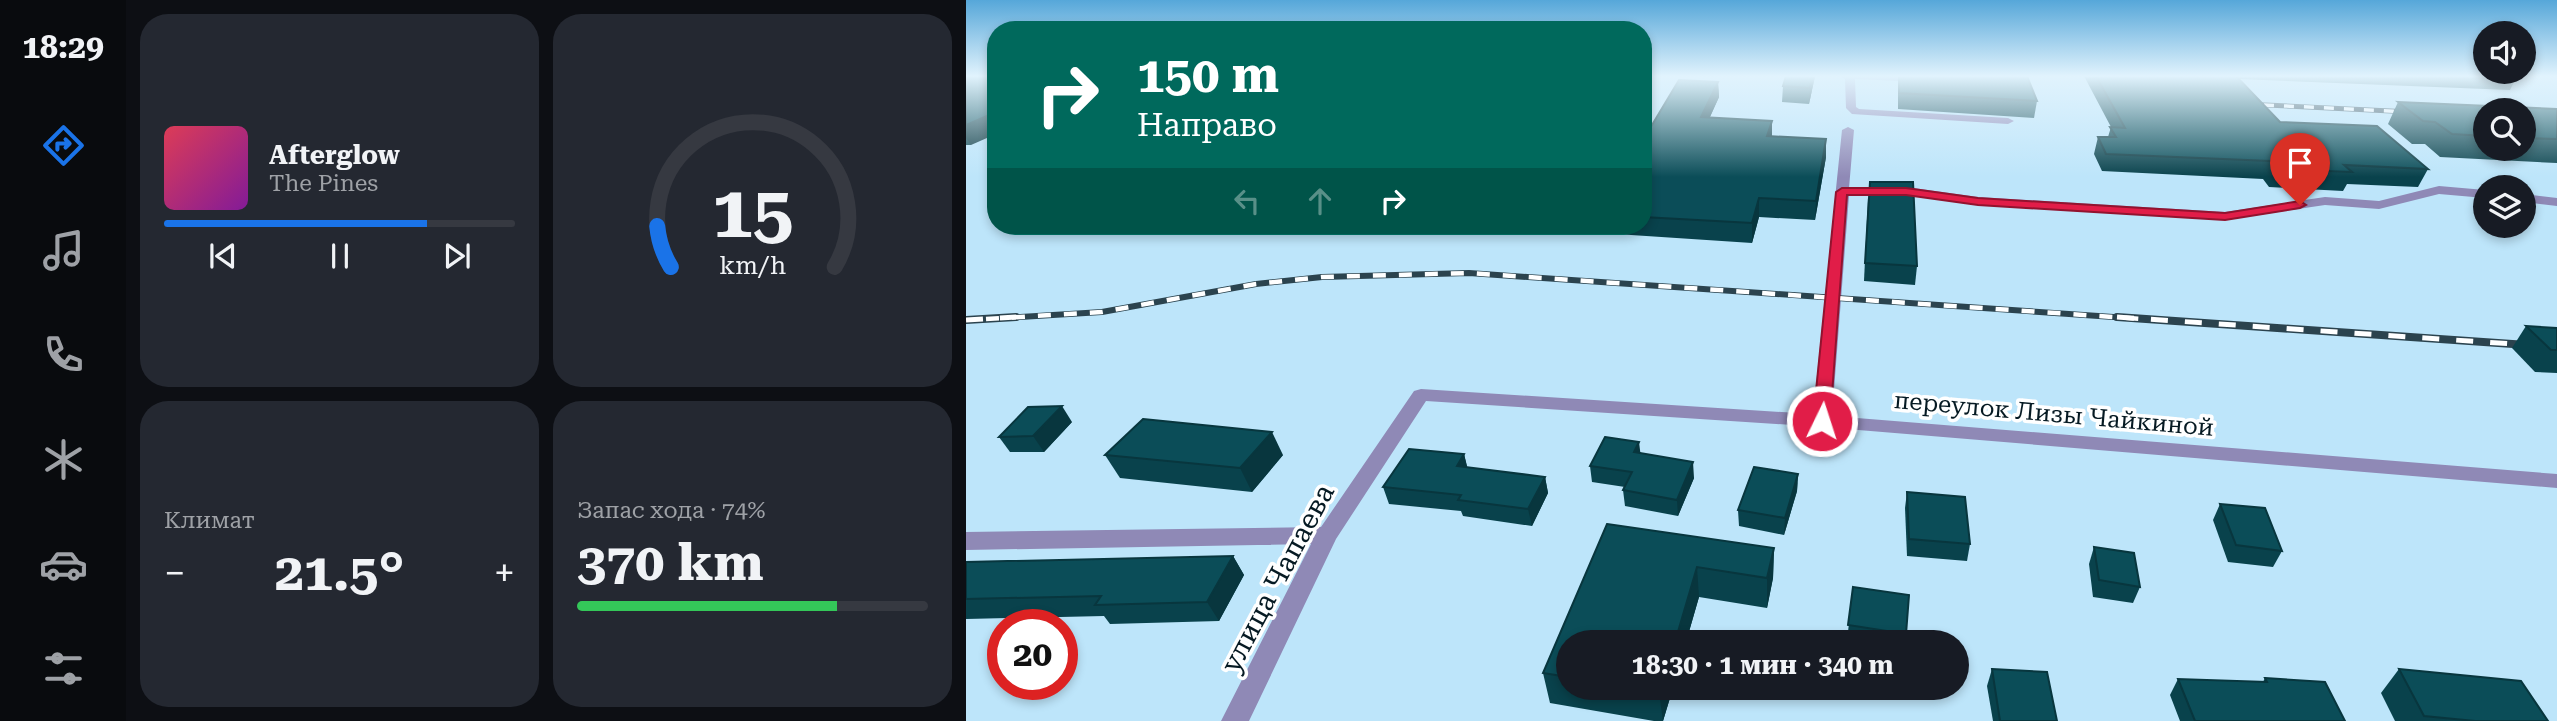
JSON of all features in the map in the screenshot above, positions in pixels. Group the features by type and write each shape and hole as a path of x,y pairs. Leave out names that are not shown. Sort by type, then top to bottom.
{"street":[{"path":"1853,110 1856,112 2008,121"},
{"path":"1822,421 1848,130"},
{"path":"1842,192 1906,191 1978,201 2225,216 2325,201 2379,205 2439,190 2473,193"},
{"path":"2536,199 2557,202"},
{"name":"переулок Лизы Чайкиной","path":"1421,395 1822,421 2557,481"},
{"name":"улица Чапаева","path":"1235,721 1327,535 1421,395"},
{"path":"966,541 1327,535"}],"building":[{"path":"966,110 987,110 987,116 966,125"},
{"path":"1661,110 1705,110 1701,117 1772,121 1767,136 1826,139 1816,201 1759,198 1752,223 1652,217 1652,125"},
{"path":"2115,110 2268,110 2280,122 2377,126 2428,169 2344,165 2352,172 2276,169 2270,161 2106,154 2098,137 2116,137 2110,127 2125,128"},
{"path":"2408,110 2473,110 2473,135 2452,134 2435,122 2423,121"},
{"path":"2536,110 2557,110 2557,139 2536,138"},
{"path":"1870,182 1913,182 1917,266 1865,263"},
{"path":"2526,326 2557,328 2557,350 2551,350"},
{"path":"1062,406 1033,436 999,437 1028,407"},
{"path":"1143,419 1272,432 1240,468 1105,455"},
{"path":"1605,437 1639,442 1634,452 1693,462 1677,500 1623,490 1632,472 1590,466"},
{"path":"1409,449 1464,454 1457,466 1545,477 1528,509 1458,500 1461,495 1383,487"},
{"path":"1754,467 1798,474 1785,518 1738,510"},
{"path":"1907,492 1965,497 1970,544 1909,539"},
{"path":"2220,504 2265,508 2282,551 2236,545"},
{"path":"1607,524 1774,548 1767,578 1697,567 1679,630 1561,630"},
{"path":"2094,547 2134,553 2140,587 2099,580"},
{"path":"1233,556 1207,602 1095,605 1101,596 966,599 966,562"},
{"path":"1853,587 1909,595 1906,630 1880,630 1848,625"},
{"path":"1556,643 1556,675 1543,673"},
{"path":"1992,669 2047,672 2057,721 2000,721"},
{"path":"2399,669 2521,681 2548,721 2475,721 2424,716"},
{"path":"2265,678 2325,682 2345,721 2195,721 2178,679 2267,682"}],"railway":[{"path":"2363,110 2412,112"},
{"path":"986,319 1102,312 1256,284 1322,277 1469,273 2143,319"},
{"path":"966,320 1016,317"},
{"path":"2117,317 2557,347"}],"route":[{"path":"1822,421 1842,192 1906,191 1978,201 2225,216 2300,205"}]}
